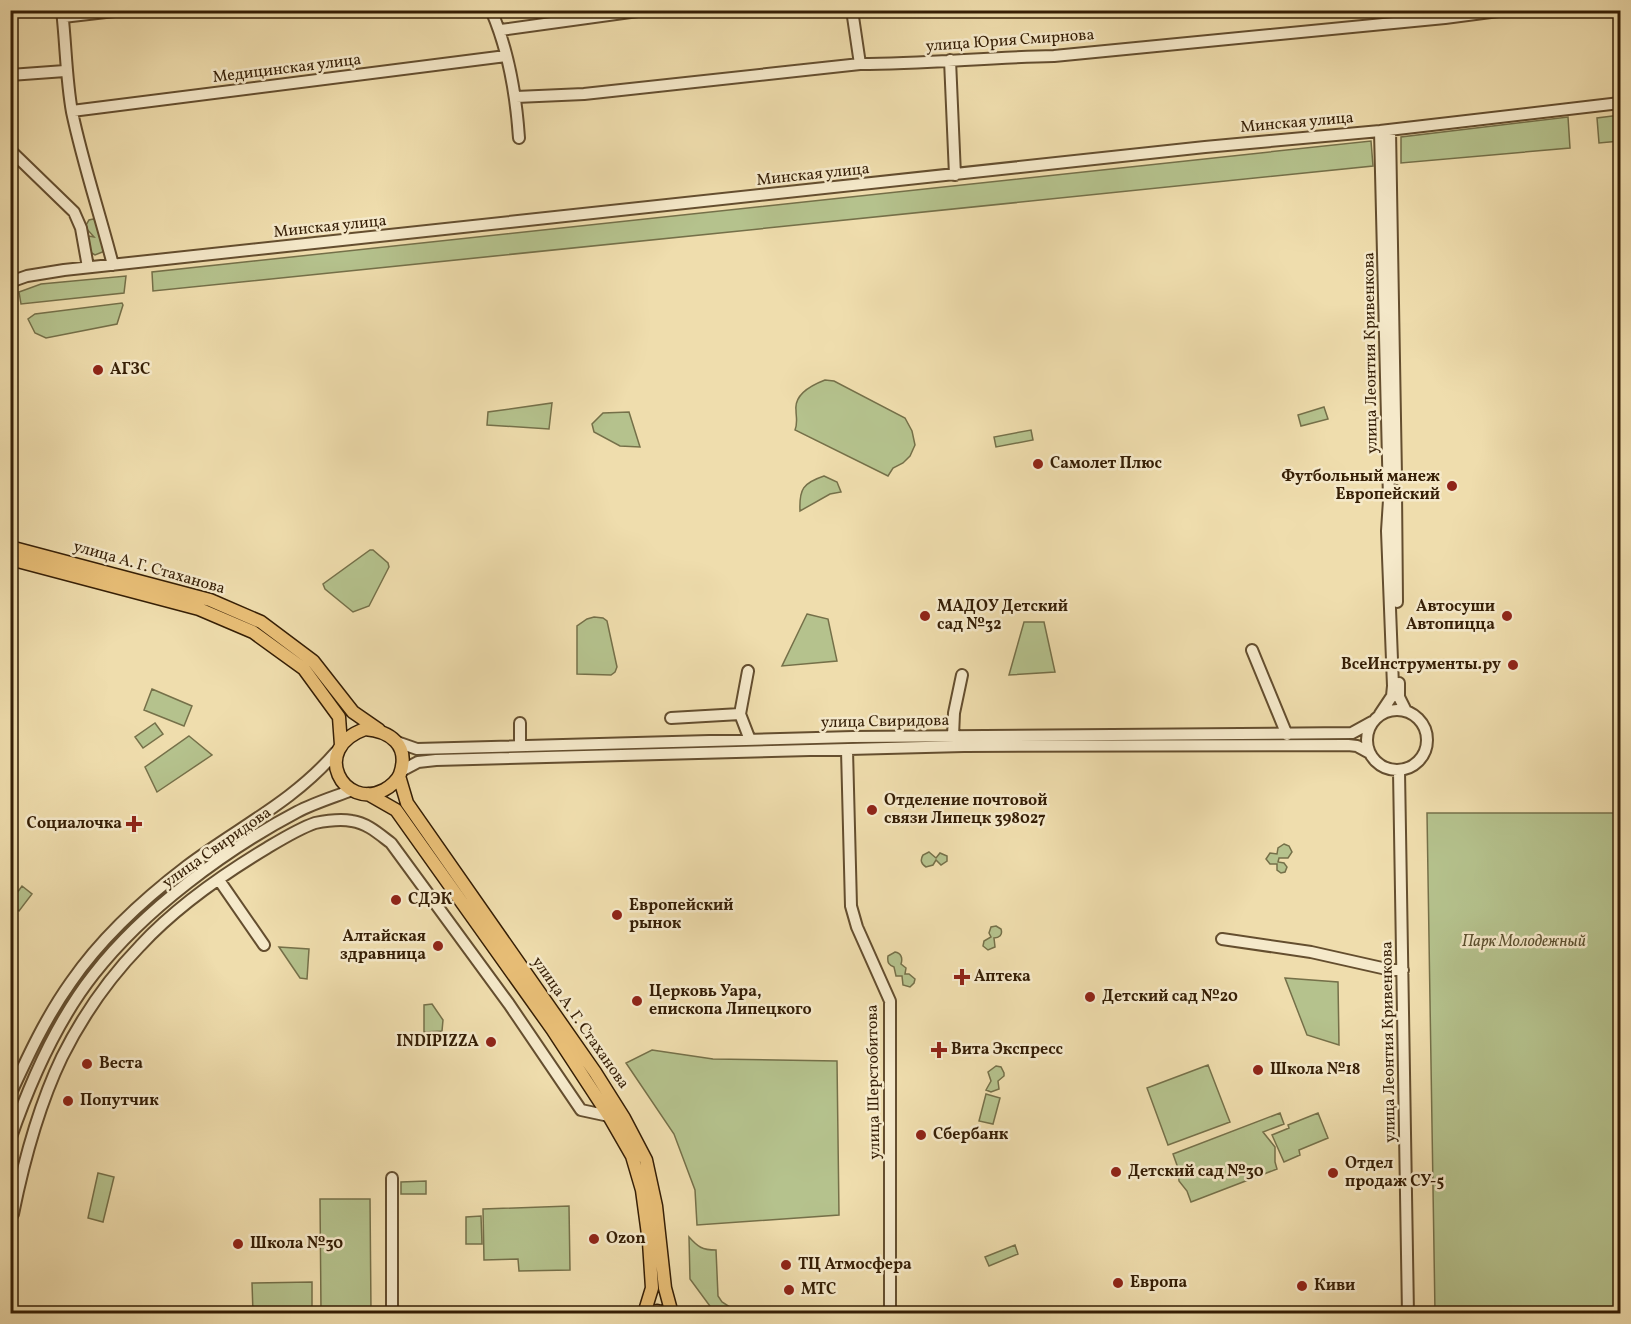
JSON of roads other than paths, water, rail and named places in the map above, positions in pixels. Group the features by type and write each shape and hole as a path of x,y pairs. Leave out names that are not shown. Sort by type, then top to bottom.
{"main road":[{"name":"улица А. Г. Стаханова","path":"10,547 210,600 261,622 313,662 353,712 379,730"},
{"name":"улица А. Г. Стаханова","path":"10,560 199,609 253,632 304,669 339,717 339,749"},
{"path":"365,729 379,730 397,742 402,756 400,774 389,787 381,792 368,794 352,790 341,781 335,768 339,749 353,733 365,729"},
{"name":"улица А. Г. Стаханова","path":"400,774 407,803 595,1072 624,1118 646,1160 656,1206 670,1314"},
{"name":"улица А. Г. Стаханова","path":"368,794 396,810 552,1029 609,1116 632,1156 642,1190 649,1242 652,1288 646,1314"},
{"path":"646,1314 657,1311 670,1314"}],"street":[{"path":"112,265 72,111 65,70 63,14 123,10"},
{"path":"491,10 501,30 516,97 519,138"},
{"path":"501,30 645,10"},
{"path":"852,10 860,64"},
{"name":"улица Юрия Смирнова","path":"516,97 584,94 860,64 1054,56 1504,11"},
{"name":"Медицинская улица","path":"72,111 506,56"},
{"path":"950,60 955,175"},
{"path":"10,75 65,70"},
{"name":"Минская улица","path":"10,282 40,273 88,267 1204,147 1385,130 1620,103"},
{"name":"улица Леонтия Кривенкова","path":"1385,130 1399,698 1406,711"},
{"name":"улица Леонтия Кривенкова","path":"1376,718 1392,696 1393,686 1387,531 1389,488 1385,130"},
{"path":"10,150 74,212 81,228 88,267"},
{"path":"1252,650 1287,735"},
{"path":"748,671 740,714 750,740"},
{"path":"953,736 954,713 962,675"},
{"path":"1398,709 1406,711 1415,716 1424,726 1427,737 1426,749 1419,761 1408,768 1399,771 1382,767 1372,759 1368,752 1367,735 1376,718 1398,709"},
{"path":"671,718 740,714"},
{"name":"улица Свиридова","path":"397,742 417,749 953,736 1287,735 1352,733 1376,718"},
{"path":"520,723 520,746"},
{"name":"улица Свиридова","path":"400,774 418,762 436,760 964,746 1348,745 1357,746 1368,752"},
{"name":"улица Свиридова","path":"10,1095 43,1027 71,982 98,947 155,892 205,853 297,792 339,749"},
{"name":"улица Шерстобитова","path":"847,750 851,906 857,927 890,1001 891,1314"},
{"name":"улица Леонтия Кривенкова","path":"1399,771 1408,1314"},
{"name":"улица Свиридова","path":"10,1140 54,1038 88,983 116,948 141,923 203,872 266,830 298,812 352,790"},
{"name":"улица Свиридова","path":"10,1213 13,1214 26,1154 62,1057 111,980 141,945 219,880 286,837 316,823 351,820 370,827 391,843 509,1005 581,1110"},
{"path":"219,880 264,945"},
{"path":"1222,939 1311,952 1390,970 1403,970"},
{"path":"581,1110 599,1101"},
{"path":"581,1110 609,1116"},
{"path":"392,1178 392,1314"}],"place":[{"name":"АГЗС","path":"98,370"},
{"name":"Самолет Плюс","path":"1038,464"},
{"name":"Футбольный манеж Европейский","path":"1452,486"},
{"name":"МАДОУ Детский сад №32","path":"925,616"},
{"name":"Автосуши Автопицца","path":"1507,616"},
{"name":"ВсеИнструменты.ру","path":"1513,665"},
{"name":"Отделение почтовой связи Липецк 398027","path":"872,810"},
{"name":"Социалочка","path":"134,824"},
{"name":"СДЭК","path":"396,900"},
{"name":"Европейский рынок","path":"617,915"},
{"name":"Алтайская здравница","path":"438,946"},
{"name":"Аптека","path":"962,977"},
{"name":"Детский сад №20","path":"1090,997"},
{"name":"Церковь Уара, епископа Липецкого","path":"637,1001"},
{"name":"INDIPIZZA","path":"491,1042"},
{"name":"Вита Экспресс","path":"939,1050"},
{"name":"Веста","path":"87,1064"},
{"name":"Школа №18","path":"1258,1070"},
{"name":"Попутчик","path":"68,1101"},
{"name":"Сбербанк","path":"921,1135"},
{"name":"Детский сад №30","path":"1116,1172"},
{"name":"Отдел продаж СУ-5","path":"1333,1173"},
{"name":"Ozon","path":"594,1239"},
{"name":"Школа №30","path":"238,1244"},
{"name":"ТЦ Атмосфера","path":"786,1265"},
{"name":"Европа","path":"1118,1283"},
{"name":"Киви","path":"1302,1286"},
{"name":"МТС","path":"789,1290"}],"park label":[{"name":"Парк Молодежный","path":"1524,942"}]}
